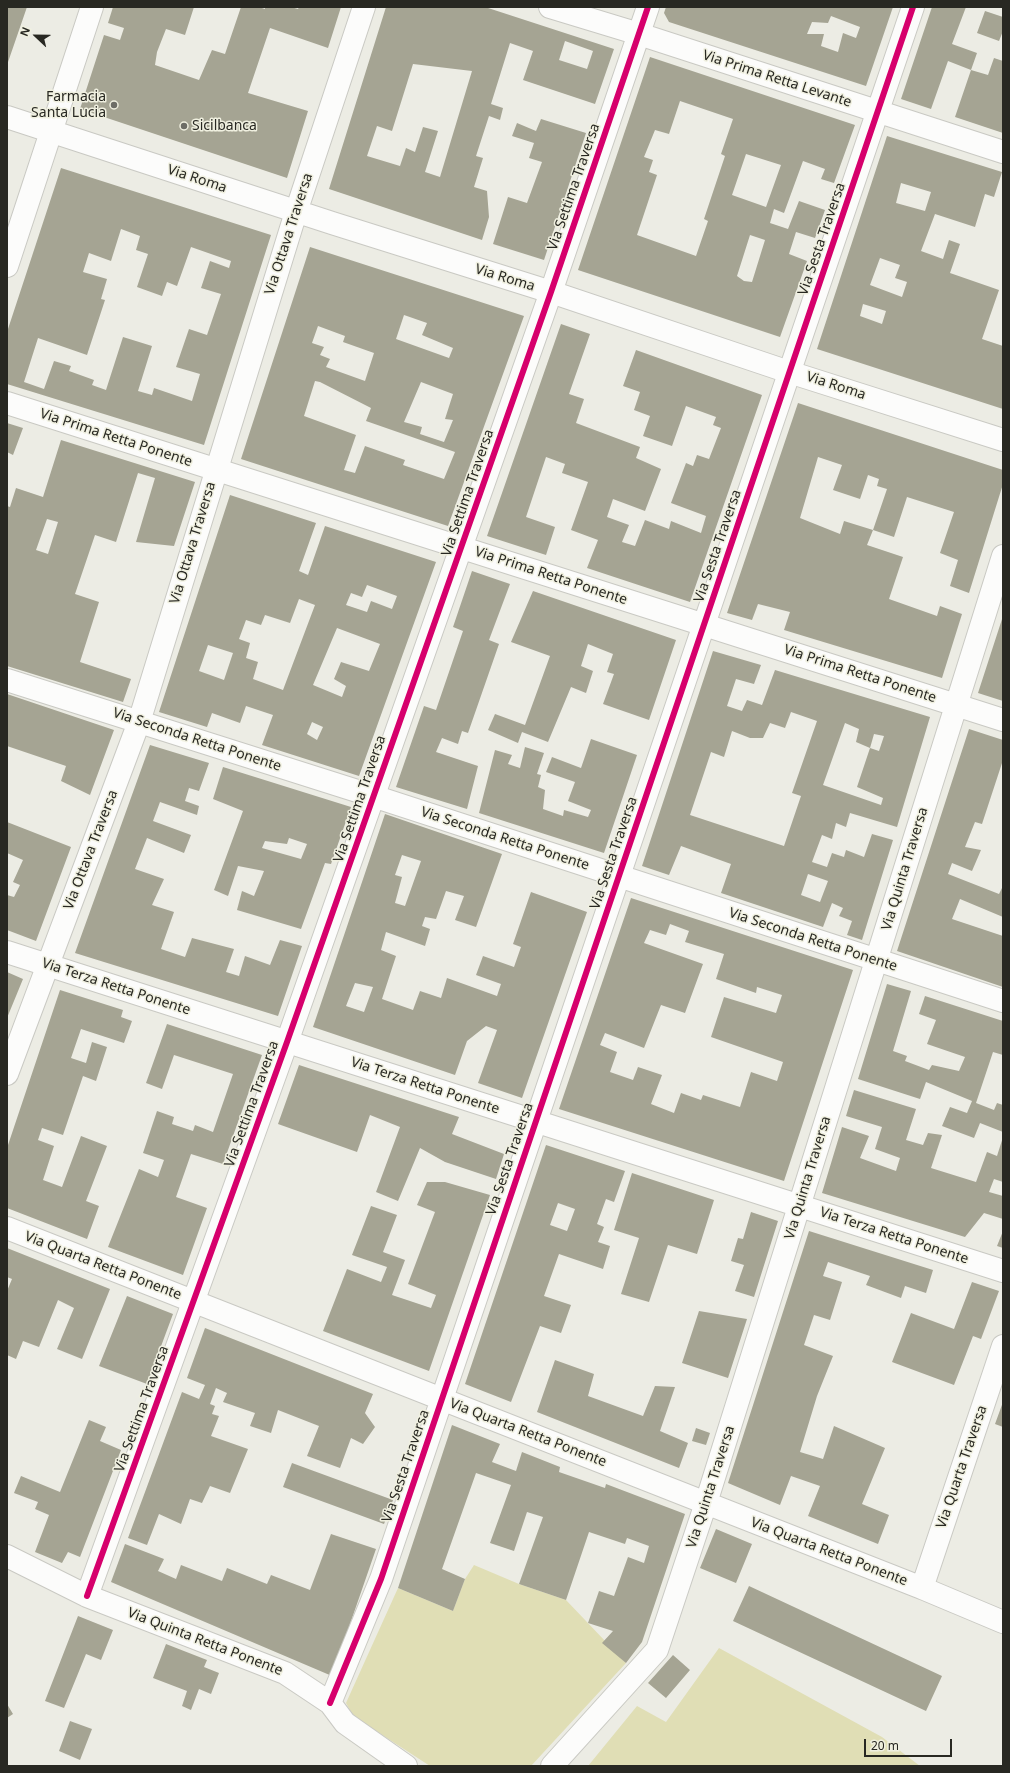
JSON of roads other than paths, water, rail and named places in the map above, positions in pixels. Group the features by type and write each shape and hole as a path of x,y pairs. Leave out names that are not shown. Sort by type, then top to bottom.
{"street":[{"path":"7,266 92,7"},
{"name":"Via Ottava Traversa","path":"7,1074 139,722 296,212 364,7"},
{"name":"Via Prima Retta Levante","path":"550,7 639,34 1003,152"},
{"name":"Via Settima Traversa","path":"86,1596 194,1302 287,1042 551,292 648,7"},
{"name":"Via Sesta Traversa","path":"330,1703 381,1579 913,7"},
{"name":"Via Roma","path":"7,117 296,212 551,292 789,372 1003,440"},
{"name":"Via Prima Retta Ponente","path":"7,403 1003,720"},
{"name":"Via Quinta Traversa","path":"552,1766 657,1650 706,1503 1003,556"},
{"name":"Via Seconda Retta Ponente","path":"7,680 373,796 1003,1001"},
{"name":"Via Terza Retta Ponente","path":"7,952 1003,1271"},
{"name":"Via Quarta Retta Ponente","path":"7,1228 922,1588 1003,1622"},
{"name":"Via Quarta Traversa","path":"922,1588 1003,1346"},
{"name":"Via Quinta Retta Ponente","path":"7,1556 86,1596 285,1673 330,1703 345,1723 406,1766"}],"place":[{"name":"Farmacia Santa Lucia","path":"114,105"},
{"name":"Sicilbanca","path":"184,126"}]}
